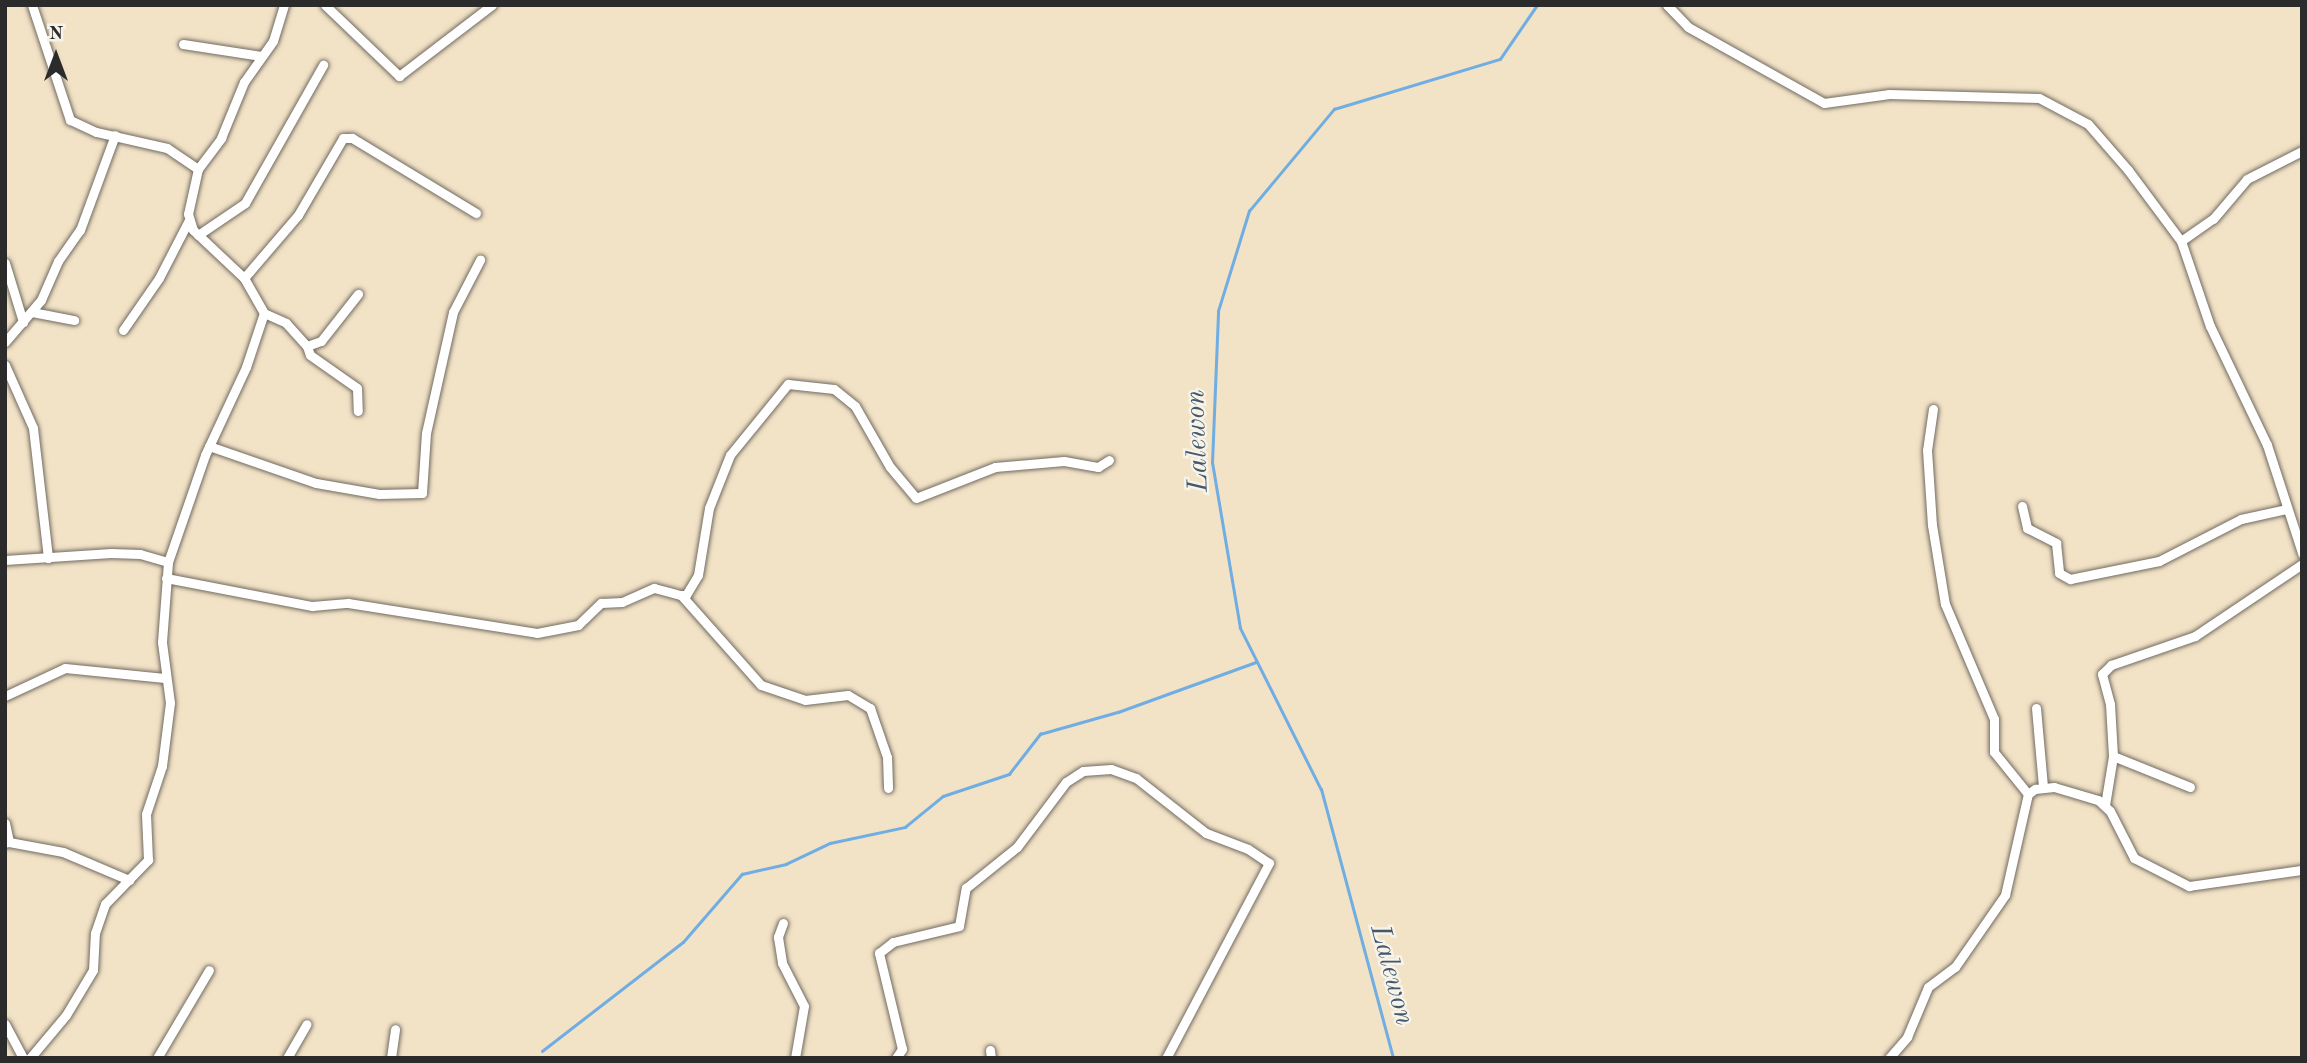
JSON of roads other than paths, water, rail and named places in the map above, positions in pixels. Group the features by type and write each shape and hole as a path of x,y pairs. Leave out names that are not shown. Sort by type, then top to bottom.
{"street":[{"path":"32,5 70,120 167,148 198,169"},
{"path":"123,330 159,278 176,238 189,220 198,169 221,138 244,82 273,41 284,5"},
{"path":"324,5 398,76 492,5"},
{"path":"1667,5 1688,27 1824,103 1889,94 2015,96 2056,104 2105,140 2181,242 2210,326 2267,445 2302,553"},
{"path":"183,44 261,56"},
{"path":"198,235 245,203 323,65"},
{"path":"5,342 32,312 80,230 115,135"},
{"path":"244,278 298,215 343,138 352,138 476,213"},
{"path":"2181,242 2213,219 2247,179 2302,151"},
{"path":"189,220 198,235 244,278 264,313 286,323 307,346 310,355 357,388 358,411"},
{"path":"209,446 316,483 379,494 422,493 426,433 453,312 480,260"},
{"path":"5,263 23,321"},
{"path":"307,346 321,341 358,295"},
{"path":"32,312 74,320"},
{"path":"30,1058 66,1015 93,970 98,918 149,853 146,814 162,766 170,703 162,642 168,562 209,446 246,367 264,313"},
{"path":"5,365 33,428 48,558"},
{"path":"166,578 312,606 348,603 537,633 578,625 601,603 622,602 654,588 686,595 698,575 709,508 730,455 788,384 834,389 855,405 890,467 916,498 995,467 1064,461 1098,467 1109,460"},
{"path":"1933,409 1927,450 1932,525 1945,604 1994,719 1994,752 2028,794"},
{"path":"2022,506 2027,528 2056,543 2060,573 2070,579 2159,561 2241,519 2286,509"},
{"path":"5,560 120,553 168,562"},
{"path":"2105,805 2113,756 2110,704 2101,679 2104,670 2195,636 2302,564"},
{"path":"681,595 761,685 805,700 848,695 870,708 887,757 888,788"},
{"path":"5,696 65,668 165,678"},
{"path":"2036,708 2043,788"},
{"path":"2113,756 2190,788"},
{"path":"896,1058 902,1049 879,953 893,943 959,926 966,888 1017,847 1066,782 1083,771 1111,769 1136,778 1206,833 1248,849 1269,863 1166,1058"},
{"path":"2028,794 2043,788 2088,796 2105,805 2134,858 2189,886 2302,870"},
{"path":"1889,1058 1907,1037 1928,987 1955,967 2005,895 2028,794"},
{"path":"5,822 7,843 74,855 130,880"},
{"path":"783,923 779,937 782,963 804,1006 795,1058"},
{"path":"157,1058 209,970"},
{"path":"5,1024 23,1058"},
{"path":"287,1058 307,1024"},
{"path":"391,1058 395,1029"}],"waterway":[{"name":"Lalewon","path":"1393,1058 1321,790 1240,628 1212,463 1218,311 1249,211 1334,109 1500,59 1537,5"},
{"path":"542,1051 683,942 742,874 786,864 830,843 905,827 943,796 1009,774 1040,734 1118,712 1256,662"}]}
